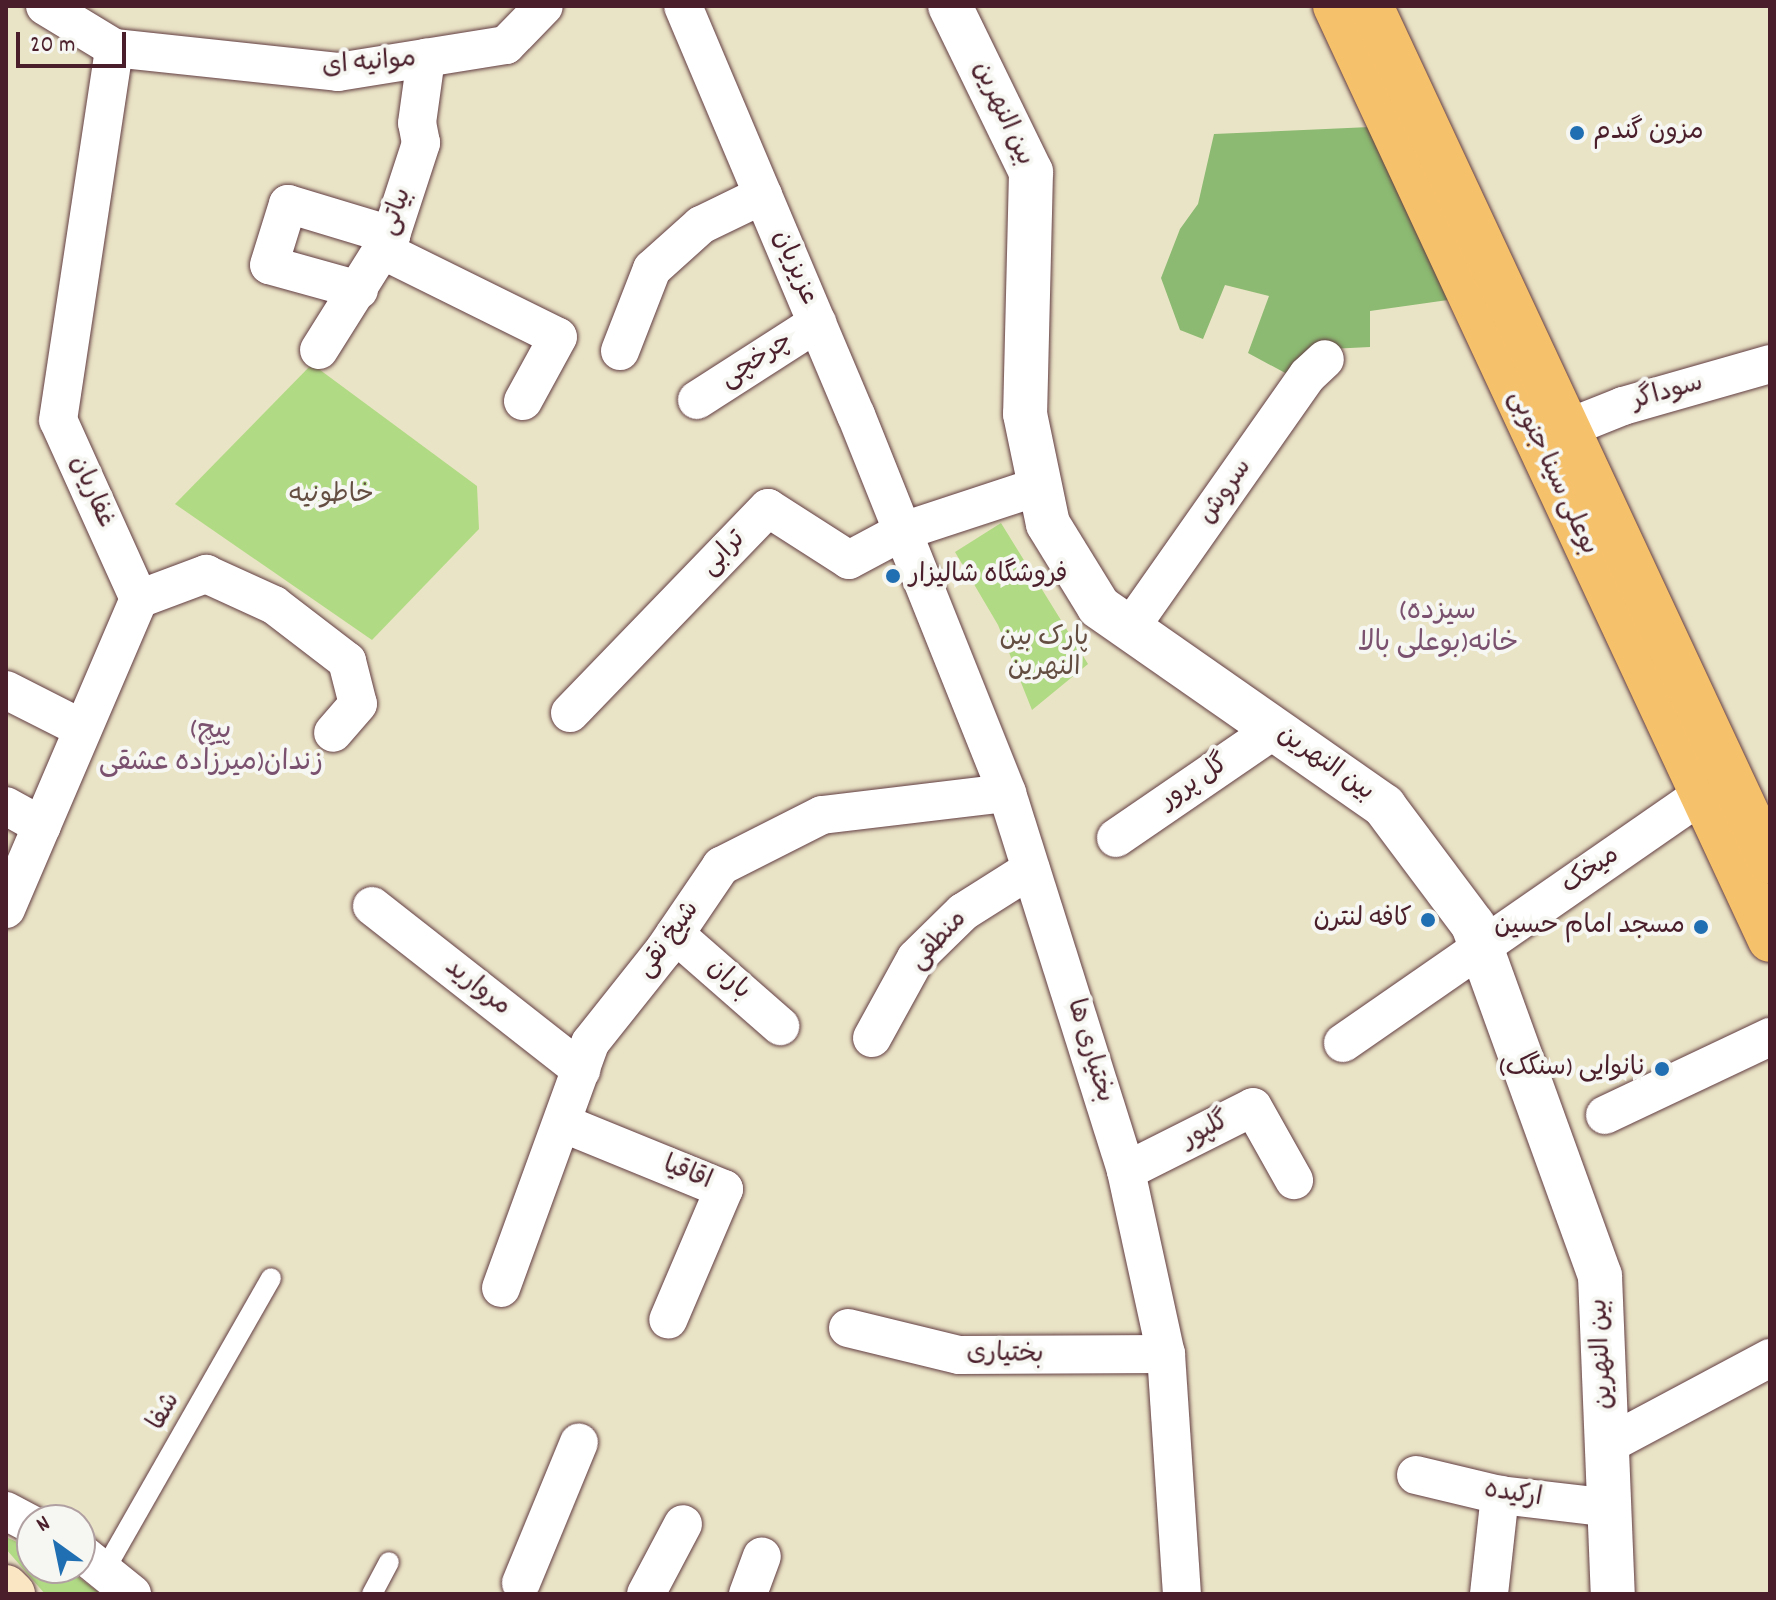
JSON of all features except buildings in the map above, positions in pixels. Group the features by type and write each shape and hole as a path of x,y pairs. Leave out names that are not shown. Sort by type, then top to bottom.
{"main road":[{"name":"بوعلی سینا جنوبی","path":"1335,6 1770,940"},
{"name":"بوعلی سینا جنوبی","path":"1371,6 1770,862"},
{"path":"6,1587 13,1594"}],"street":[{"name":"موانیه ای","path":"45,6 101,29 338,72 506,45 544,6"},
{"name":"عزیزیان","path":"683,6 903,531"},
{"name":"بین النهرین","path":"950,6 1031,172 1025,414 1048,524 1099,607 1384,806 1473,925 1600,1276 1613,1594"},
{"name":"غفاریان","path":"101,29 58,420 139,599"},
{"name":"بیاتی","path":"319,350 387,243 421,143 417,123 426,58"},
{"path":"620,351 652,269 701,225 763,195"},
{"path":"359,290 269,265 288,204 387,243 558,337 523,401"},
{"name":"چرخچی","path":"697,400 817,323"},
{"name":"سروش","path":"1130,628 1308,375 1325,359"},
{"name":"سوداگر","path":"1568,428 1623,406 1770,364"},
{"path":"903,531 1040,486"},
{"name":"ترابی","path":"570,713 768,508 849,560 903,531"},
{"name":"بختیاری ها","path":"903,531 1007,793 1126,1171 1166,1354 1182,1594"},
{"path":"6,909 139,599 206,574 274,605 347,661 358,704 333,733"},
{"path":"6,690 83,729"},
{"name":"گل پرور","path":"1116,838 1275,729"},
{"name":"شیخ نقی","path":"501,1288 590,1043 675,934 721,866 822,815 1007,793"},
{"name":"میخک","path":"1343,1043 1702,794"},
{"path":"6,806 42,826"},
{"name":"منطقی","path":"872,1038 916,958 963,912 1031,869"},
{"name":"مروارید","path":"372,906 581,1070"},
{"name":"باران","path":"675,934 780,1026"},
{"path":"1605,1115 1770,1037"},
{"name":"گلپور","path":"1126,1171 1253,1107 1294,1180"},
{"name":"اقاقیا","path":"562,1123 724,1189 668,1320"},
{"name":"بختیاری","path":"848,1328 959,1355 1166,1354"},
{"path":"1607,1445 1770,1358"},
{"path":"529,1590 579,1442"},
{"name":"ارکیده","path":"1416,1475 1500,1495 1610,1508"},
{"path":"1489,1594 1500,1495"},
{"path":"646,1594 683,1524"},
{"path":"748,1594 762,1556"}],"lane":[{"name":"شفا","path":"106,1573 271,1278"},
{"path":"372,1594 389,1562"}],"green space":[{"path":"1370,127 1448,300 1370,311 1370,347 1330,349 1289,375 1248,353 1269,296 1225,285 1203,339 1180,330 1161,278 1180,229 1198,204 1214,134"},
{"name":"خاطونیه","path":"312,364 477,486 479,529 372,640 175,504"},
{"name":"پارک بین النهرین","path":"1001,523 1088,664 1032,710 998,625 955,552"},
{"path":"6,1537 16,1542 16,1561 6,1549"},
{"path":"36,1584 88,1584 101,1594 45,1594"}],"place":[{"name":"مزون گندم","path":"1577,133"},
{"name":"فروشگاه شالیزار","path":"893,576"},
{"name":"کافه لنترن","path":"1428,920"},
{"name":"مسجد امام حسین","path":"1701,927"},
{"name":"نانوایی (سنگک)","path":"1662,1069"}],"district":[{"name":"(سیزده خانه(بوعلی بالا","path":"1438,629"},
{"name":"(پیچ زندان(میرزاده عشقی","path":"211,748"}]}
